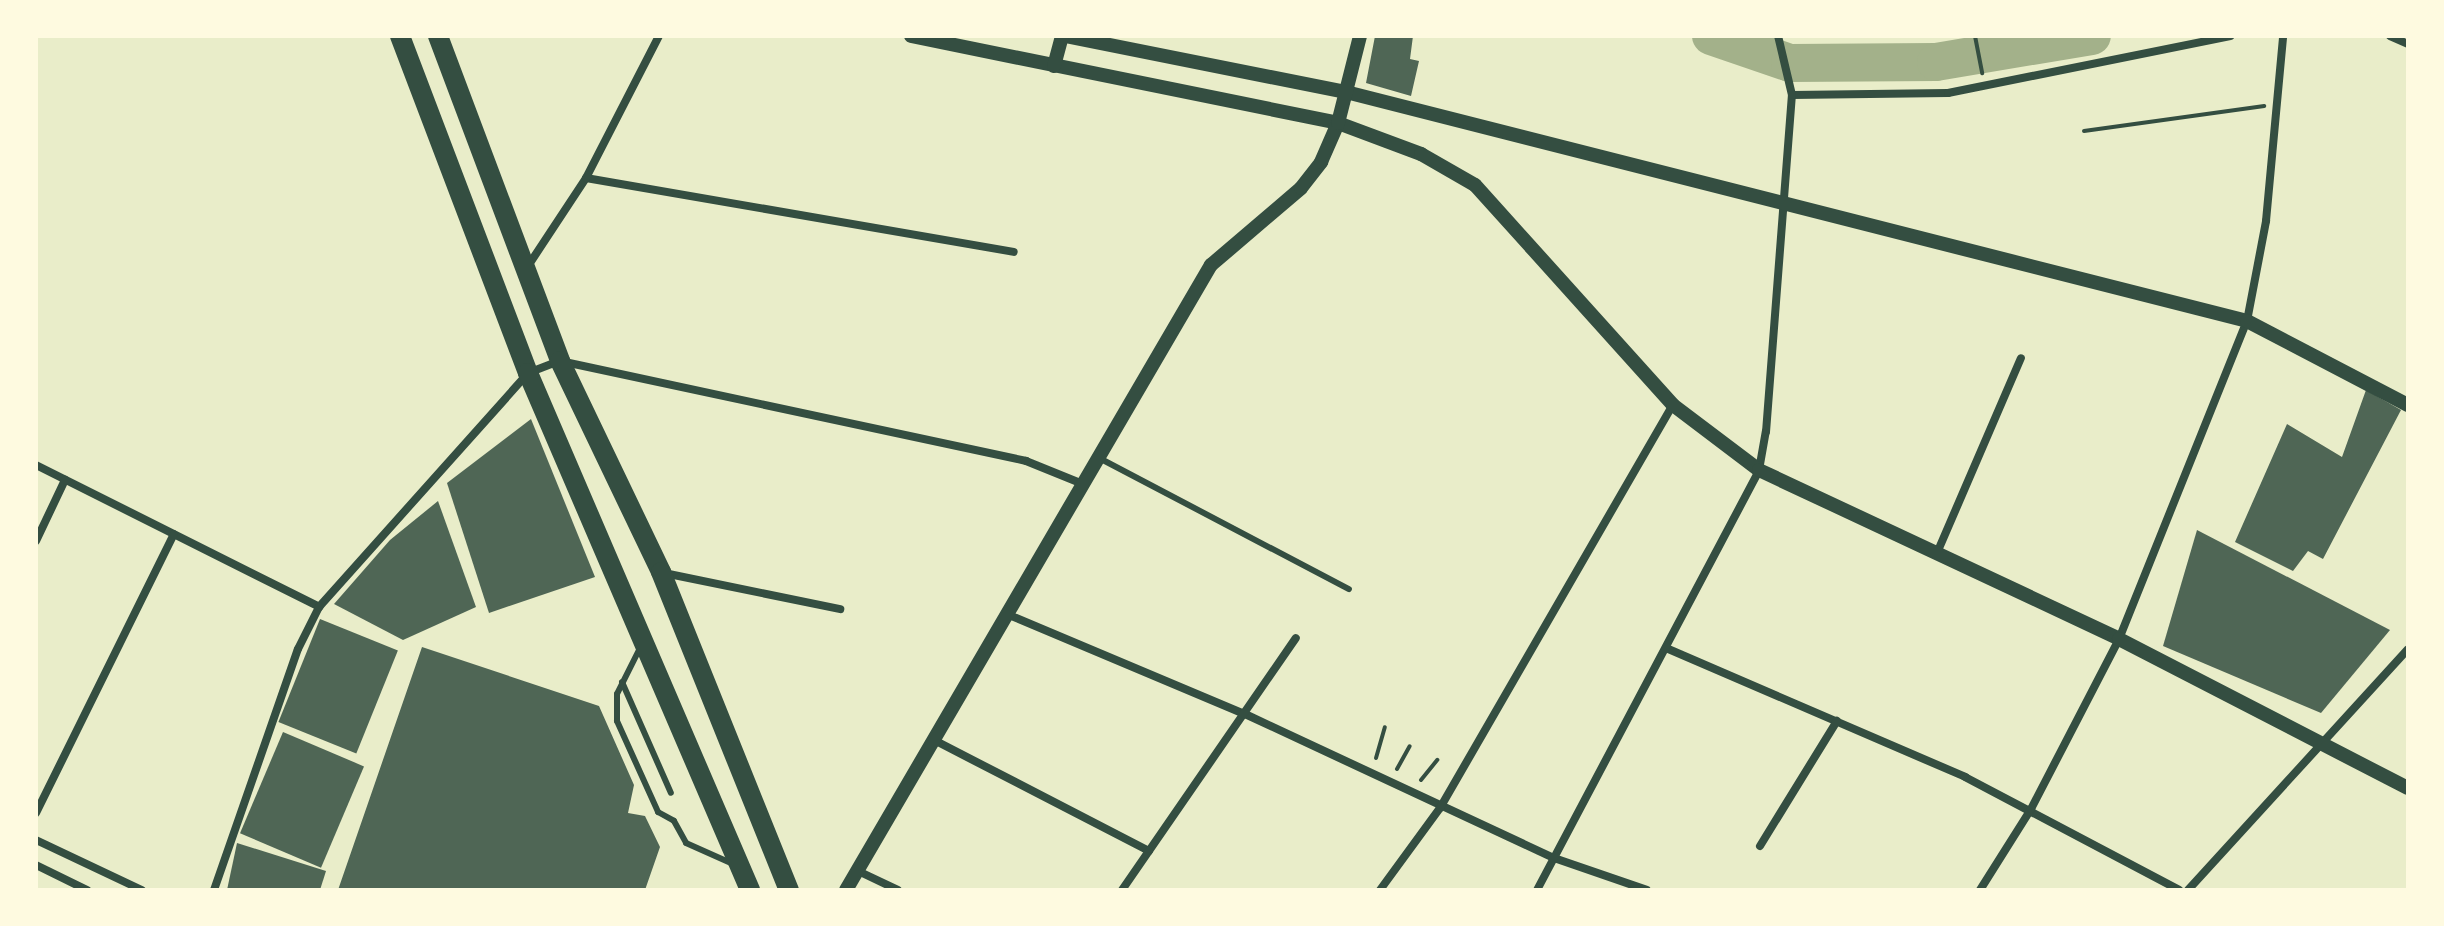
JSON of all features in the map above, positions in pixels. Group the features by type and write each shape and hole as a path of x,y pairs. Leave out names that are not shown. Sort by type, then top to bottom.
{"highway":[{"path":"400,36 528,373 750,890"},
{"path":"438,36 560,361 661,572 789,890"}],"street":[{"path":"525,270 586,178 659,36"},
{"path":"911,36 1338,123 1421,154 1475,185 1673,405 1759,470 2119,639 2408,788"},
{"path":"1054,66 1063,36 1346,92 1782,201 2247,321 2408,405"},
{"path":"846,890 1086,485 1211,265 1301,188 1321,162 1338,123 1360,36"},
{"path":"1791,92 1948,93 2230,36"},
{"path":"1980,890 2031,809 2119,639 2247,321 2266,221 2283,36"},
{"path":"2390,36 2408,44"},
{"path":"1537,890 1759,470 1766,432 1791,92 1780,40"},
{"path":"586,178 1014,252"},
{"path":"1937,553 2021,358"},
{"path":"214,890 298,649 319,607 528,373 560,361 1026,461 1086,485"},
{"path":"1380,890 1440,808 1673,405"},
{"path":"36,465 319,607"},
{"path":"36,541 65,480"},
{"path":"36,813 40,794 174,534"},
{"path":"661,572 840,609"},
{"path":"1009,615 1245,714 1440,808 1554,858 1647,890"},
{"path":"1122,890 1296,638"},
{"path":"1666,648 2031,809 2179,890"},
{"path":"2188,890 2318,743 2408,649"},
{"path":"1760,846 1837,721"},
{"path":"934,740 1149,851"},
{"path":"36,840 142,890"},
{"path":"36,865 87,890"},
{"path":"858,871 898,890"}],"lane":[{"path":"1101,459 1349,589"},
{"path":"644,641 617,694 617,721 658,812 674,821 686,843 740,867"},
{"path":"622,682 671,793"}],"path":[{"path":"1975,36 1982,79"},
{"path":"2084,131 2279,104"},
{"path":"1376,758 1385,727"},
{"path":"1397,769 1410,746"},
{"path":"1420,781 1437,760"}],"building":[{"path":"1375,36 1413,36 1410,59 1419,61 1411,96 1366,83"},
{"path":"2366,390 2401,410 2323,559 2308,551 2293,571 2235,542 2287,424 2342,457"},
{"path":"531,419 595,577 489,613 447,483"},
{"path":"438,501 476,607 403,640 334,604 390,540"},
{"path":"2197,530 2390,630 2321,713 2163,646"},
{"path":"320,619 398,650 356,753 278,722"},
{"path":"422,647 599,706 634,785 628,813 645,816 660,847 645,890 338,890"},
{"path":"283,732 364,766 321,868 240,833"},
{"path":"237,843 326,871 320,890 227,890"}],"waterway":[{"path":"1711,36 1790,63 1936,62 2092,36"}]}
